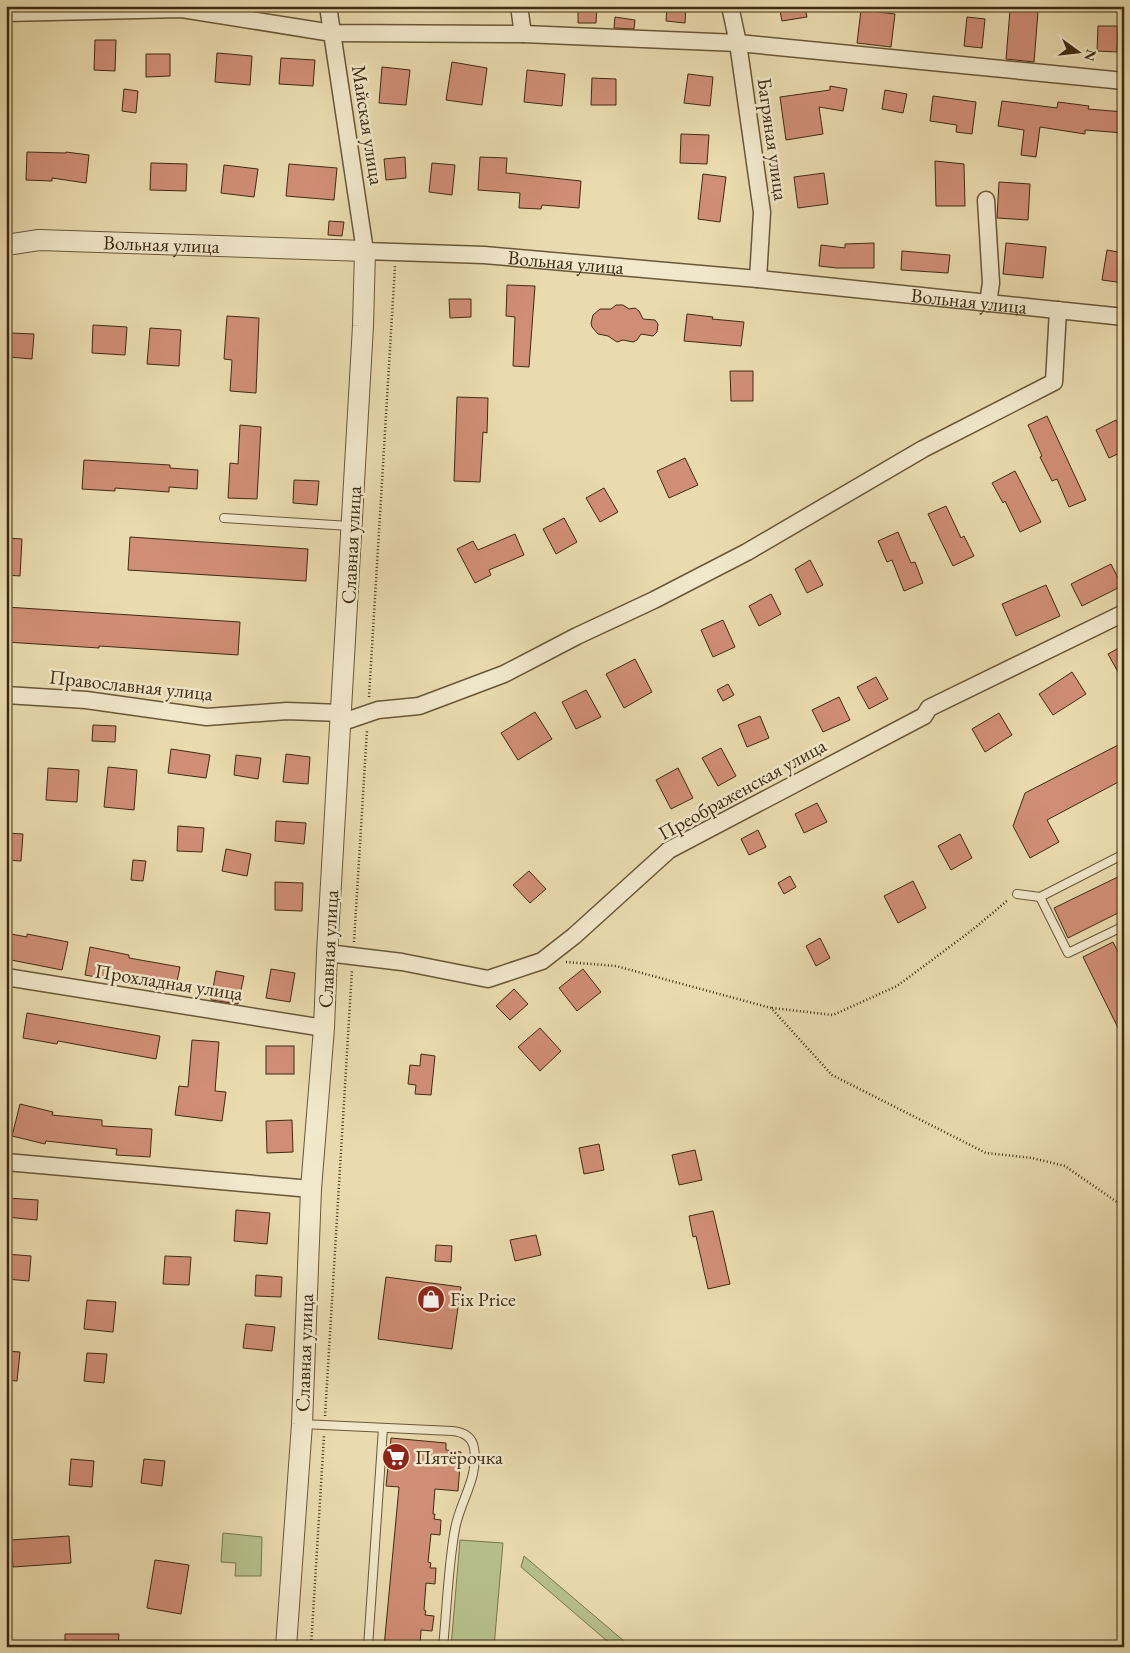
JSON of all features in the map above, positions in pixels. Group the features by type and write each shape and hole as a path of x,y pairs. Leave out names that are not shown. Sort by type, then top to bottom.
{"street":[{"name":"Майская улица","path":"328,6 365,251"},
{"path":"519,6 523,34"},
{"name":"Багряная улица","path":"730,6 738,43 762,212 758,279"},
{"path":"6,13 182,8 332,33 523,34 738,43 1124,81"},
{"path":"986,200 991,283 988,303"},
{"name":"Вольная улица","path":"6,245 39,240 484,255 758,279 1124,317"},
{"name":"Славная улица","path":"286,1647 302,1424 311,1189 324,1028 363,326 365,251"},
{"path":"340,718 378,710 418,706 504,674 747,552 923,449 1054,382 1058,310"},
{"name":"Преображенская улица","path":"327,953 402,962 488,979 542,961 574,936 669,850 924,716 929,708 1124,613"},
{"name":"Православная улица","path":"6,694 86,700 207,717 287,711 340,718"},
{"name":"Прохладная улица","path":"6,977 324,1028"},
{"path":"6,1162 311,1189"}],"lane":[{"path":"224,518 352,526"},
{"path":"1017,894 1040,897 1124,854"},
{"path":"1040,897 1068,953 1124,926"},
{"path":"302,1424 460,1432 466,1434 471,1440 474,1448 474,1466 471,1484 460,1510 453,1542 443,1645"},
{"path":"368,1647 383,1428"}],"path":[{"path":"542,961 616,966 770,1008 833,1015 897,986 1017,894"},
{"path":"770,1008 832,1075 986,1153 1032,1158 1065,1166 1124,1207"},
{"path":"443,1645 485,1647"}],"green space":[{"path":"223,1533 262,1537 261,1576 235,1576 236,1563 221,1562"},
{"path":"460,1540 503,1543 494,1647 451,1647"},
{"path":"524,1556 631,1647 614,1647 521,1567"}],"building":[{"path":"578,6 597,6 596,23 578,23"},
{"path":"667,6 686,6 685,23 666,21"},
{"path":"779,6 805,6 807,17 782,21"},
{"path":"861,10 895,14 891,47 857,43"},
{"path":"1010,10 1038,12 1034,62 1006,59"},
{"path":"615,17 635,20 634,29 614,28"},
{"path":"967,17 985,19 982,48 964,46"},
{"path":"1098,26 1118,26 1117,52 1097,51"},
{"path":"95,40 116,40 115,71 94,70"},
{"path":"217,53 252,56 250,85 215,82"},
{"path":"146,54 170,54 170,76 146,77"},
{"path":"281,58 315,60 313,86 279,84"},
{"path":"452,62 487,68 482,105 446,100"},
{"path":"382,67 410,70 406,105 379,103"},
{"path":"527,70 565,74 562,106 524,102"},
{"path":"688,74 713,77 710,106 684,103"},
{"path":"592,78 616,79 616,105 591,105"},
{"path":"830,86 847,89 843,111 819,107 823,134 786,140 780,97 830,90"},
{"path":"124,89 138,91 136,113 122,111"},
{"path":"885,90 907,94 903,113 882,109"},
{"path":"933,96 976,102 972,134 956,132 957,125 930,121"},
{"path":"1002,101 1057,108 1058,102 1089,106 1088,109 1124,112 1124,133 1085,130 1085,134 1040,127 1036,157 1021,155 1024,130 998,126"},
{"path":"681,134 709,135 707,164 680,163"},
{"path":"27,152 66,152 89,155 86,183 52,178 52,181 26,180"},
{"path":"405,157 406,178 386,180 384,159"},
{"path":"480,157 507,158 506,173 581,181 579,208 542,205 541,209 519,208 520,193 478,190"},
{"path":"935,161 964,164 965,206 936,206"},
{"path":"151,163 187,164 186,191 150,190"},
{"path":"432,163 455,165 452,195 429,192"},
{"path":"289,164 337,168 334,200 286,196"},
{"path":"224,165 258,169 254,197 221,193"},
{"path":"824,173 828,204 798,208 794,177"},
{"path":"703,174 726,177 720,222 698,219"},
{"path":"999,182 1030,184 1028,220 997,218"},
{"path":"329,221 344,222 342,236 328,235"},
{"path":"874,243 874,268 819,266 821,245 845,248 845,244"},
{"path":"1006,243 1046,247 1043,278 1003,274"},
{"path":"1107,250 1124,253 1124,283 1102,280"},
{"path":"902,251 950,255 948,273 901,270"},
{"path":"507,285 535,286 529,367 513,366 515,317 506,316"},
{"path":"449,299 471,299 471,317 450,318"},
{"path":"616,305 623,305 629,309 635,308 643,319 655,320 658,324 657,332 653,336 641,334 633,342 623,340 617,342 608,336 598,334 592,327 593,315 600,309 611,309"},
{"path":"687,314 744,322 741,346 684,341"},
{"path":"227,316 259,318 256,393 230,391 232,360 224,359"},
{"path":"93,325 127,327 125,355 92,353"},
{"path":"150,328 181,330 179,366 147,364"},
{"path":"11,333 34,334 32,359 9,357"},
{"path":"730,371 753,371 753,401 731,401"},
{"path":"457,397 488,398 487,433 483,432 480,482 454,481"},
{"path":"1047,416 1086,500 1069,507 1057,479 1052,481 1040,457 1042,456 1028,425"},
{"path":"1116,420 1124,436 1124,451 1109,458 1096,430"},
{"path":"240,425 261,427 257,499 228,498 230,463 238,464"},
{"path":"685,458 698,485 669,498 657,471"},
{"path":"84,460 170,465 170,468 198,470 197,489 169,487 169,492 115,488 115,491 82,489"},
{"path":"1015,471 1041,522 1020,532 1005,501 1003,503 992,483"},
{"path":"294,480 319,481 317,505 293,503"},
{"path":"604,488 618,512 600,522 586,498"},
{"path":"946,506 961,538 964,536 974,556 953,566 928,514"},
{"path":"564,518 577,542 556,554 543,529"},
{"path":"898,532 911,563 915,562 923,583 904,591 892,560 887,562 878,541"},
{"path":"515,534 524,555 489,570 491,575 475,583 457,549 473,541 478,550"},
{"path":"130,537 308,549 306,581 128,570"},
{"path":"6,538 22,539 20,576 6,575"},
{"path":"810,560 823,585 807,593 795,569"},
{"path":"1111,564 1122,586 1082,606 1071,584"},
{"path":"1046,585 1060,616 1016,636 1002,604"},
{"path":"771,594 781,614 759,626 749,606"},
{"path":"6,607 240,622 238,655 6,642"},
{"path":"723,620 735,647 713,657 701,630"},
{"path":"1124,645 1124,683 1108,654"},
{"path":"635,659 652,692 624,708 606,674"},
{"path":"1072,672 1086,694 1053,715 1039,694"},
{"path":"876,677 888,699 869,709 857,687"},
{"path":"728,684 734,695 723,701 717,690"},
{"path":"586,690 601,717 576,729 562,702"},
{"path":"839,697 850,720 823,732 812,710"},
{"path":"535,712 552,739 518,760 501,733"},
{"path":"999,713 1012,735 985,752 972,729"},
{"path":"760,716 769,738 747,747 738,725"},
{"path":"93,725 116,726 115,742 92,741"},
{"path":"1124,742 1124,779 1047,820 1059,842 1030,858 1013,826 1025,793"},
{"path":"721,748 736,776 718,786 702,758"},
{"path":"171,749 210,755 206,778 168,773"},
{"path":"286,754 310,757 308,784 283,782"},
{"path":"236,755 261,758 258,779 234,775"},
{"path":"108,767 137,770 134,810 104,807"},
{"path":"48,768 79,770 77,802 46,800"},
{"path":"678,768 693,798 671,809 656,780"},
{"path":"817,803 827,822 804,833 795,814"},
{"path":"276,821 306,823 304,844 275,841"},
{"path":"178,826 204,828 202,852 177,851"},
{"path":"758,830 766,847 749,855 741,839"},
{"path":"6,833 23,834 21,861 6,860"},
{"path":"960,834 972,858 951,870 938,846"},
{"path":"226,849 251,854 247,876 222,871"},
{"path":"133,860 146,861 143,881 131,880"},
{"path":"529,871 546,889 530,903 513,885"},
{"path":"1124,874 1124,910 1068,938 1054,908"},
{"path":"790,876 796,887 784,894 778,883"},
{"path":"913,881 926,908 898,923 884,896"},
{"path":"275,882 303,883 302,911 275,910"},
{"path":"6,933 27,937 27,934 68,942 62,970 6,959"},
{"path":"820,938 830,958 816,966 806,946"},
{"path":"1113,942 1124,964 1124,1040 1083,957"},
{"path":"90,947 129,955 129,958 180,967 175,991 85,975"},
{"path":"271,969 295,973 290,1002 266,998"},
{"path":"583,969 601,992 577,1011 559,988"},
{"path":"216,971 244,976 238,1004 211,1000"},
{"path":"514,989 528,1004 510,1020 496,1006"},
{"path":"27,1013 160,1036 156,1059 58,1041 57,1044 23,1038"},
{"path":"540,1028 561,1051 540,1071 518,1047"},
{"path":"192,1040 219,1042 215,1091 226,1092 222,1121 175,1115 179,1086 188,1087"},
{"path":"266,1046 294,1046 294,1074 266,1074"},
{"path":"421,1054 435,1056 431,1095 415,1094 416,1085 408,1084 410,1065 420,1066"},
{"path":"20,1104 53,1112 52,1115 102,1120 102,1126 152,1129 150,1157 116,1155 117,1149 46,1141 45,1144 12,1136"},
{"path":"292,1120 293,1152 267,1153 266,1121"},
{"path":"599,1144 604,1170 584,1174 579,1148"},
{"path":"695,1150 702,1180 679,1185 672,1155"},
{"path":"7,1198 38,1200 37,1220 6,1217"},
{"path":"236,1210 270,1213 267,1244 234,1241"},
{"path":"713,1211 730,1284 708,1289 696,1236 693,1237 689,1216"},
{"path":"536,1235 541,1255 515,1261 510,1240"},
{"path":"436,1245 452,1246 451,1262 435,1261"},
{"path":"6,1254 31,1256 29,1281 6,1279"},
{"path":"165,1256 191,1257 189,1285 163,1284"},
{"path":"256,1275 282,1277 281,1297 255,1296"},
{"path":"386,1277 461,1287 452,1349 378,1339"},
{"path":"87,1300 116,1302 113,1332 84,1329"},
{"path":"246,1324 275,1327 272,1351 243,1348"},
{"path":"6,1351 20,1352 17,1381 6,1380"},
{"path":"87,1353 107,1354 104,1383 84,1381"},
{"path":"391,1438 446,1443 446,1450 461,1452 458,1491 435,1489 433,1514 435,1514 434,1519 441,1520 440,1535 431,1534 428,1562 431,1563 430,1568 436,1568 435,1584 426,1583 424,1610 426,1611 425,1615 434,1616 432,1631 421,1630 420,1647 384,1647 399,1487 386,1486"},
{"path":"71,1459 94,1461 92,1487 69,1485"},
{"path":"144,1459 165,1461 162,1486 141,1483"},
{"path":"69,1536 71,1563 13,1567 11,1540"},
{"path":"155,1560 189,1565 181,1614 147,1608"},
{"path":"65,1634 119,1634 118,1647 65,1647"}],"place":[{"name":"Fix Price","path":"431,1299"},
{"name":"Пятёрочка","path":"396,1457"}]}
